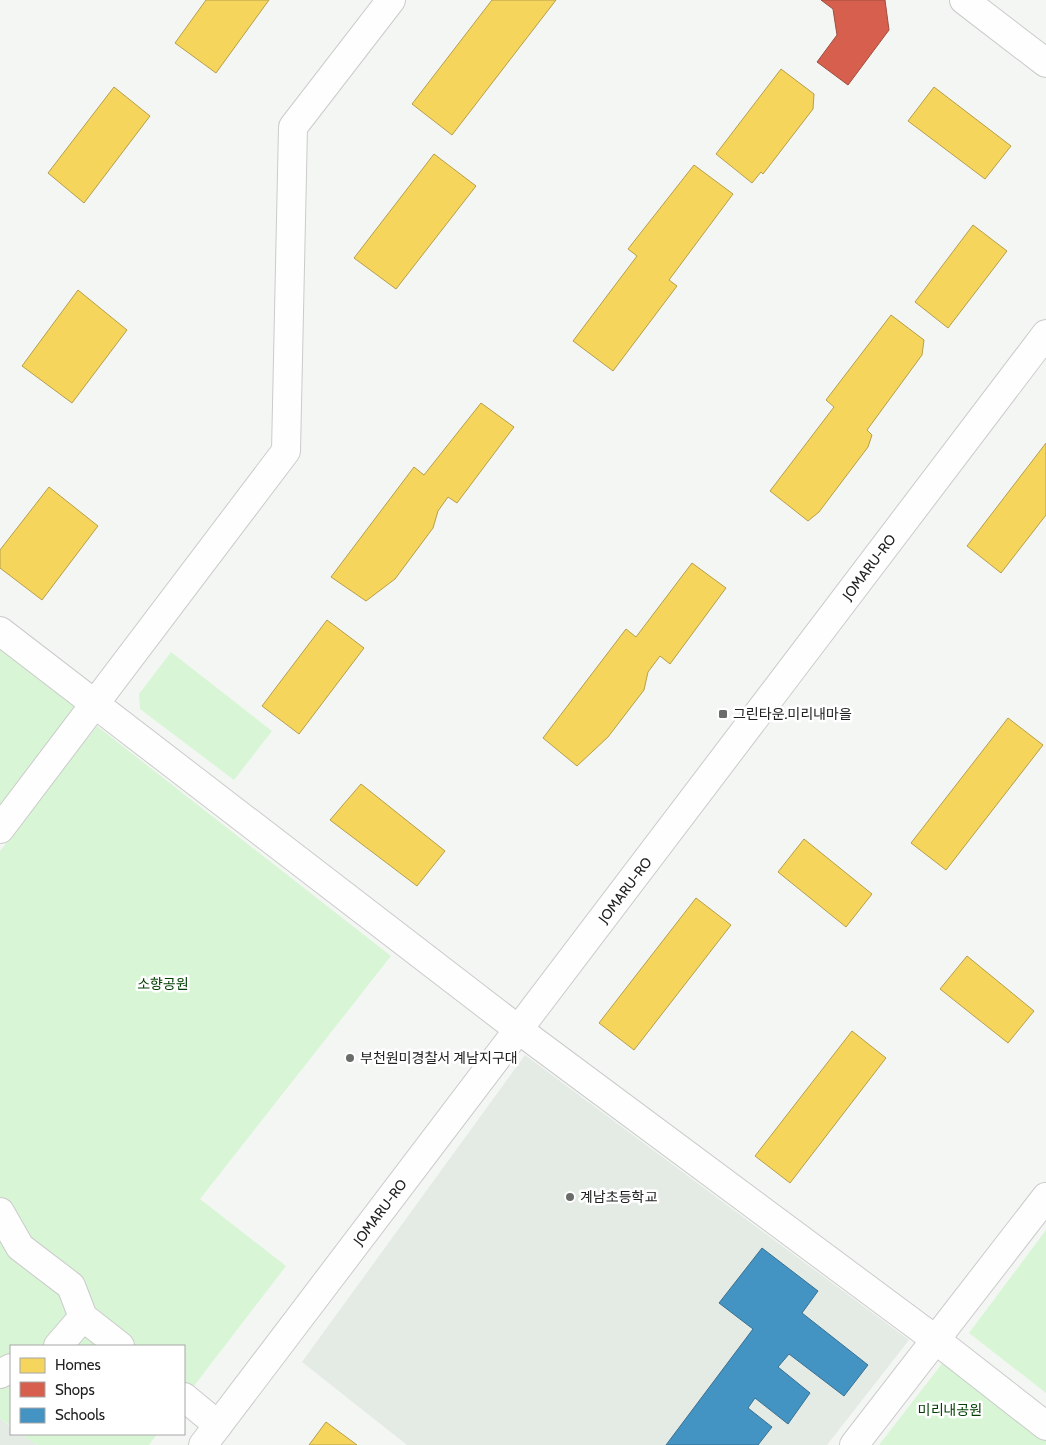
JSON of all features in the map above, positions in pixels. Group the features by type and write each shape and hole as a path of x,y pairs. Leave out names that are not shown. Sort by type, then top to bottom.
{"street":[{"path":"0,829 286,451 293,127 391,0"},
{"path":"964,0 1046,63"},
{"name":"JOMARU-RO","path":"210,1435 1046,334"},
{"path":"0,631 518,1030 936,1340 1046,1426"},
{"path":"854,1445 1046,1197"},
{"path":"0,1212 20,1247 71,1286 83,1317 119,1345"},
{"path":"59,1345 83,1317"},
{"path":"185,1398 210,1435"}],"shaded area":[{"name":"계남초등학교","path":"525,1055 909,1340 827,1445 407,1445 302,1362"},
{"path":"0,1418 10,1426 10,1435 22,1435 37,1445 0,1445"}],"green space":[{"path":"0,641 85,705 0,817"},
{"path":"171,652 272,731 234,780 140,709 139,694"},
{"name":"소향공원","path":"97,726 391,956 200,1199 286,1266 185,1398 185,1345 10,1345 10,1425 0,1418 0,851"},
{"path":"1046,1230 1046,1393 969,1333"},
{"name":"미리내공원","path":"944,1361 1046,1441 1046,1445 879,1445"},
{"path":"22,1435 156,1435 149,1445 37,1445"}],"building: Homes":[{"path":"206,0 269,0 216,73 175,43"},
{"path":"492,0 556,0 452,135 412,104"},
{"path":"781,69 814,94 813,109 763,174 761,172 752,183 716,154"},
{"path":"114,87 150,116 84,203 48,173"},
{"path":"934,87 1011,146 985,179 908,121"},
{"path":"434,154 476,186 396,289 354,258"},
{"path":"694,165 733,194 669,280 677,286 613,371 573,341 637,256 628,249"},
{"path":"973,225 1007,251 948,328 915,302"},
{"path":"78,290 127,330 72,403 22,366"},
{"path":"891,315 924,340 922,355 867,430 872,435 868,447 819,512 808,521 770,491 834,407 826,400"},
{"path":"481,403 514,427 457,503 448,497 438,511 433,528 395,579 366,601 331,577 414,467 424,475"},
{"path":"1046,443 1046,515 1001,573 967,546"},
{"path":"49,487 98,526 42,600 0,568 0,550"},
{"path":"692,563 726,588 670,664 660,656 648,672 644,690 608,737 577,766 543,738 626,629 636,637"},
{"path":"327,620 364,648 299,734 262,706"},
{"path":"1008,718 1043,745 946,870 911,843"},
{"path":"361,784 445,851 417,886 330,820"},
{"path":"804,839 872,894 846,927 778,872"},
{"path":"696,898 731,925 634,1050 599,1023"},
{"path":"967,956 1034,1011 1008,1043 940,989"},
{"path":"852,1031 886,1058 790,1183 755,1156"},
{"path":"326,1422 357,1445 309,1445"}],"building: Shops":[{"path":"821,0 885,0 889,30 848,85 817,62 837,35 833,9"}],"building: Schools":[{"path":"762,1248 818,1291 802,1313 868,1365 844,1396 789,1354 778,1367 810,1393 788,1424 755,1398 748,1408 772,1427 758,1445 666,1445 753,1329 719,1303"}],"place":[{"name":"그린타운.미리내마을","path":"723,714"},
{"name":"부천원미경찰서 계남지구대","path":"350,1058"},
{"name":"계남초등학교","path":"570,1197"}]}
